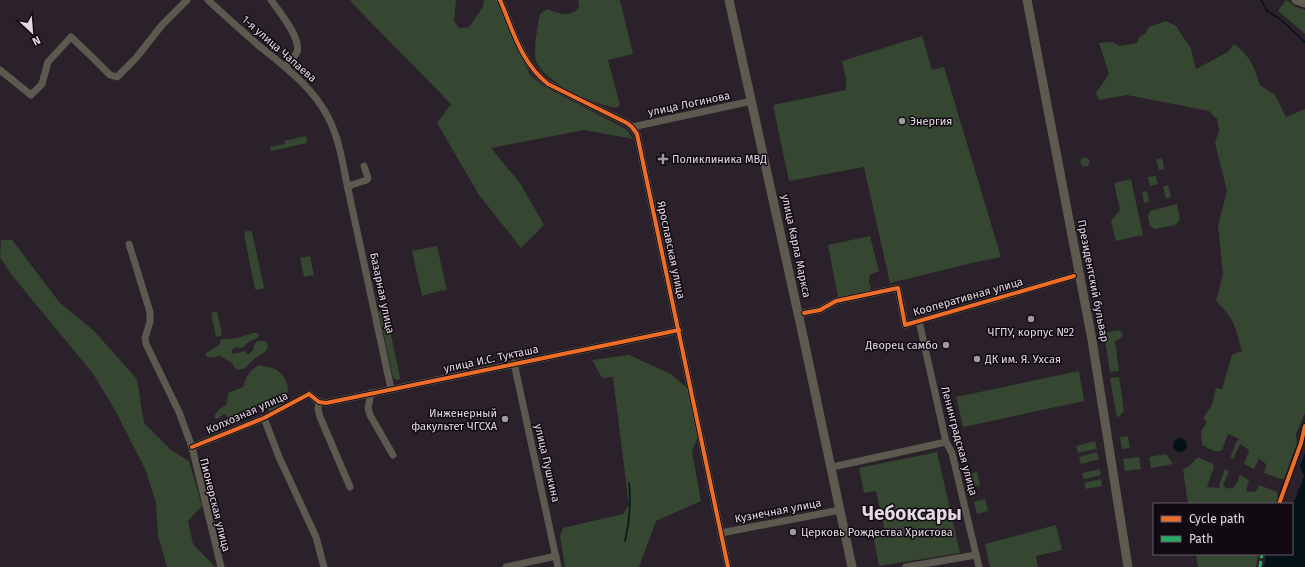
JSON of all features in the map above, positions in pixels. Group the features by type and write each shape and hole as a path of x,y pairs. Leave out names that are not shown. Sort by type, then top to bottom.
{"main road":[{"name":"улица Карла Маркса","path":"730,0 801,314 852,567"},
{"name":"улица Карла Маркса","path":"736,0 754,101"},
{"name":"Президентский бульвар","path":"1022,0 1072,248"},
{"name":"Президентский бульвар","path":"1027,0 1088,334 1125,566"},
{"path":"1296,0 1305,3"},
{"name":"улица Карла Маркса","path":"801,314 837,466 857,567"}],"street":[{"path":"0,70 31,95 42,84 48,62 71,37 110,76 117,77 136,58 162,25 187,0"},
{"name":"1-я улица Чапаева","path":"208,0 244,33 298,78 313,93 329,120 337,139 351,202"},
{"path":"271,0 291,30 298,45 297,51 285,67"},
{"path":"500,0 526,60 539,77 548,84 618,118 632,127"},
{"name":"улица Логинова","path":"632,127 754,101"},
{"name":"Ярославская улица","path":"632,127 639,140 728,567"},
{"path":"348,189 351,185 367,180 368,178 364,166"},
{"name":"Базарная улица","path":"351,202 391,389"},
{"name":"Пионерская улица","path":"129,244 150,312 150,322 145,338 146,344 179,412 192,447 221,567"},
{"name":"Кооперативная улица","path":"801,314 820,310 836,301 898,288 905,325 1077,276"},
{"name":"Ленинградская улица","path":"919,321 946,442 952,453 979,567"},
{"name":"улица И.С. Тукташа","path":"318,402 326,403 679,330"},
{"name":"улица Пушкина","path":"514,363 558,567"},
{"path":"371,393 368,408 370,415 393,455"},
{"name":"Колхозная улица","path":"192,447 264,418 309,394 318,402"},
{"path":"318,402 320,417 350,487"},
{"name":"Колхозная улица","path":"264,418 279,457 316,537 324,567"},
{"path":"837,466 946,442"},
{"name":"Кузнечная улица","path":"721,533 840,510"},
{"path":"906,567 976,555"},
{"path":"506,567 556,556"}],"green space":[{"path":"456,0 454,21 459,28 469,27 483,7 484,0 497,0 530,75 543,86 626,129 633,139 584,130 491,148 520,183 544,225 521,248 479,195 437,123 451,104 350,1"},
{"path":"578,0 619,0 621,4 633,54 608,60 620,105 616,108 584,98 572,92 550,78 542,71 537,63 535,46 540,14 547,9 559,14 571,13 579,8"},
{"path":"1286,0 1296,7 1305,10 1305,34 1278,11"},
{"path":"1166,21 1176,26 1191,49 1196,69 1228,52 1234,44 1248,57 1256,72 1260,85 1275,95 1286,117 1305,109 1305,413 1296,434 1297,443 1284,479 1264,473 1266,464 1259,459 1254,469 1244,464 1249,451 1240,444 1233,459 1230,458 1239,439 1228,434 1222,450 1220,451 1212,450 1202,445 1201,431 1207,422 1203,418 1212,405 1216,388 1222,389 1232,355 1242,351 1236,329 1231,318 1216,301 1223,274 1218,226 1227,191 1215,143 1219,130 1217,119 1209,111 1127,95 1099,100 1096,93 1109,74 1099,43 1112,42 1119,46 1137,43 1140,36 1145,34 1149,27"},
{"path":"922,36 932,70 944,67 1001,257 890,283 864,167 789,181 773,105 846,90 846,78 842,61"},
{"path":"306,136 307,143 271,151 270,147 285,144 284,141"},
{"path":"1085,157 1090,162 1085,167 1080,162"},
{"path":"1162,158 1164,169 1159,170 1156,160"},
{"path":"1156,176 1158,184 1150,186 1148,177"},
{"path":"1131,179 1143,235 1116,241 1111,221 1120,210 1114,183"},
{"path":"1168,185 1171,197 1166,199 1163,187"},
{"path":"1147,191 1149,202 1144,203 1142,192"},
{"path":"1177,204 1180,220 1175,225 1155,229 1150,226 1148,216 1150,211"},
{"path":"247,231 252,232 264,287 263,289 255,289 244,234"},
{"path":"870,236 879,271 870,275 869,282 871,288 869,291 838,297 828,245"},
{"path":"1,240 12,240 60,303 94,331 137,379 144,423 172,451 189,461 202,506 188,521 193,544 215,567 167,567 158,536 156,503 146,471 115,410 94,375 11,274 0,257"},
{"path":"437,246 447,290 422,296 412,251"},
{"path":"310,256 314,275 304,277 300,258"},
{"path":"382,310 386,312 400,377 400,379 397,380 393,378 379,312"},
{"path":"217,311 222,335 216,337 211,313"},
{"path":"1118,330 1123,335 1120,339 1115,341 1119,371 1110,372 1104,333"},
{"path":"258,333 259,337 249,342 242,348 236,347 232,350 232,353 234,354 245,351 248,355 254,349 253,347 257,341 266,341 268,347 266,351 245,368 238,370 232,363 220,356 210,358 206,356 206,353 220,344 220,340 236,338"},
{"path":"629,355 671,374 688,389 698,436 692,451 701,501 656,521 639,567 565,567 560,536 563,528 623,514 629,505 613,377 602,378 592,360"},
{"path":"259,365 275,369 282,374 288,386 288,391 282,403 272,412 269,411 266,404 263,402 237,423 230,426 227,416 224,414 217,419 214,417 218,410 227,404 228,393 243,387 248,374 252,369"},
{"path":"1079,371 1084,401 963,427 956,397"},
{"path":"1119,377 1124,411 1117,418 1110,378"},
{"path":"1128,436 1130,448 1122,449 1120,437"},
{"path":"1095,441 1097,449 1078,453 1076,446"},
{"path":"937,452 960,553 879,566 873,535 885,532 876,491 864,493 859,468"},
{"path":"1097,452 1099,459 1081,464 1079,457"},
{"path":"1166,454 1173,464 1151,468 1149,457"},
{"path":"1139,457 1141,469 1125,471 1123,459"},
{"path":"1198,457 1213,464 1214,467 1207,487 1219,488 1225,469 1229,471 1223,486 1233,488 1240,475 1249,480 1246,491 1255,492 1259,485 1277,492 1278,499 1276,503 1188,503 1183,469 1189,466"},
{"path":"1099,469 1101,475 1084,479 1082,473"},
{"path":"977,472 980,485 970,487 967,475"},
{"path":"1101,479 1102,486 1086,489 1084,483"},
{"path":"985,499 988,511 977,514 974,502"},
{"path":"1056,525 1062,550 1036,556 1038,567 990,567 985,544"},
{"path":"1196,555 1258,555 1256,567 1198,567"}],"shaded area":[{"path":"1180,438 1185,440 1187,445 1185,450 1180,452 1175,450 1173,445 1175,440"},
{"path":"1305,453 1305,567 1264,567 1266,555 1293,555 1293,504 1304,476 1300,466"}],"waterway":[{"path":"1261,0 1267,11 1280,19 1305,42"},
{"path":"625,541 630,512 629,483"}],"marked path":[{"path":"1260,567 1262,555"}],"cycle path":[{"path":"500,0 524,56 539,76 548,84 627,123 637,134 728,567"},
{"path":"804,313 820,310 836,301 898,288 905,325 1074,276"},
{"path":"192,447 264,418 309,394 319,402 326,403 679,330"},
{"path":"1279,503 1301,443 1305,426"}],"place":[{"name":"Энергия","path":"902,121"},
{"name":"Поликлиника МВД","path":"663,159"},
{"name":"ЧГПУ, корпус №2","path":"1031,319"},
{"name":"Дворец самбо","path":"946,345"},
{"name":"ДК им. Я. Ухсая","path":"977,359"},
{"name":"Инженерный факультет ЧГСХА","path":"505,419"},
{"name":"Церковь Рождества Христова","path":"793,532"}],"district":[{"name":"Чебоксары","path":"912,513"}]}
